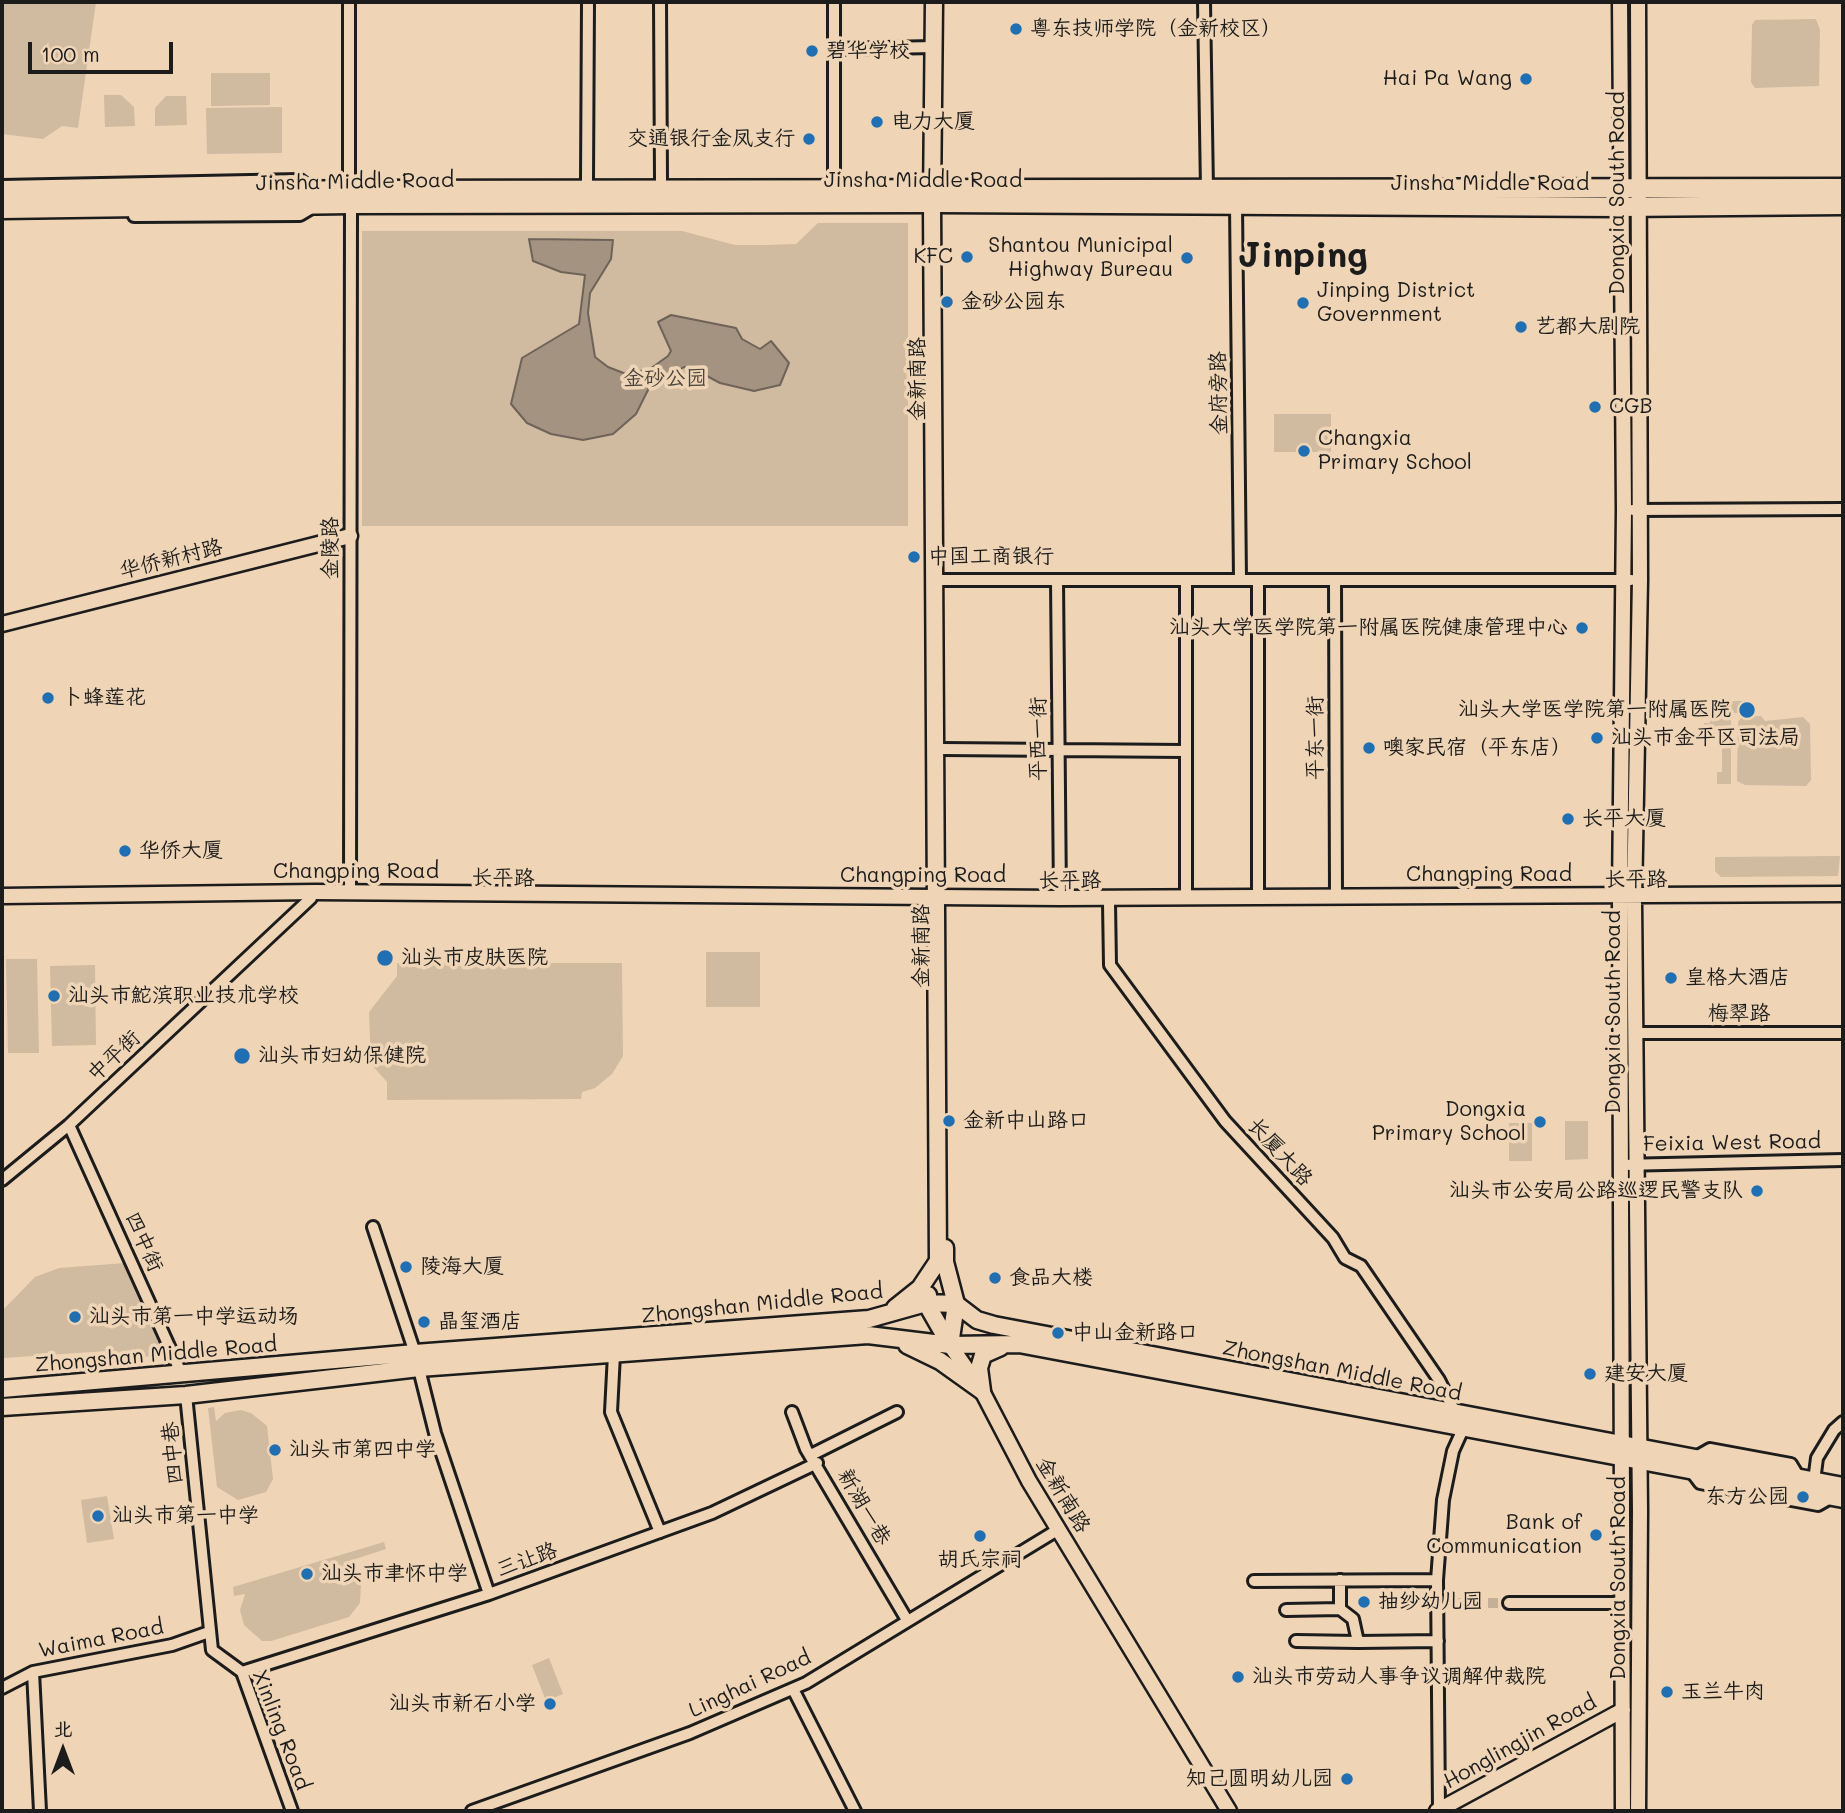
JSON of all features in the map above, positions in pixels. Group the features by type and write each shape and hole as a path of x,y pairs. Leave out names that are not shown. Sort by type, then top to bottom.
{"main road":[{"name":"金新南路","path":"937,2 934,47 941,1262 956,1304 950,1345"},
{"name":"金新南路","path":"937,2 935,196 941,749 939,900"},
{"name":"Jinsha Middle Road","path":"935,196 1236,205 1630,199 1843,188"},
{"name":"Jinsha Middle Road","path":"2,209 128,202 350,197 935,196 1207,190 1843,205"},
{"name":"Jinsha Middle Road","path":"2,196 128,202"},
{"path":"941,1262 926,1303 950,1345"},
{"path":"941,1262 957,1288 994,1325"},
{"path":"941,1262 904,1303 868,1327 931,1356 982,1391"},
{"name":"Zhongshan Middle Road","path":"2,1407 186,1395 417,1360 614,1354 731,1343 868,1327 926,1303 956,1304 976,1320 994,1325 1460,1422"},
{"name":"Zhongshan Middle Road","path":"2,1389 868,1327 950,1345 1019,1344 1827,1488"},
{"path":"982,1391 979,1368 983,1354 990,1349 1019,1344"},
{"name":"Zhongshan Middle Road","path":"1693,1464 1827,1488"}],"street":[{"name":"金陵路","path":"349,2 350,892"},
{"path":"587,180 588,2"},
{"path":"660,2 661,180"},
{"path":"834,2 834,181"},
{"path":"1204,2 1207,190"},
{"path":"1620,2 1630,199"},
{"name":"Dongxia South Road","path":"1638,2 1630,199 1623,581 1627,898 1635,1033 1639,1811"},
{"path":"835,49 934,47"},
{"path":"2,186 300,180 316,198 300,215 2,216"},
{"name":"Dongxia South Road","path":"1623,1811 1621,1165 1627,898 1640,580 1630,199"},
{"name":"金府旁路","path":"1236,205 1240,580"},
{"path":"1623,510 1843,509"},
{"name":"华侨新村路","path":"2,624 350,536"},
{"path":"940,580 1640,580"},
{"name":"平西一街","path":"1057,580 1060,898"},
{"path":"1186,580 1186,897"},
{"path":"1258,580 1258,897"},
{"name":"平东一街","path":"1335,580 1336,897"},
{"path":"941,749 1185,751"},
{"name":"Changping Road","path":"2,899 350,892 939,900 1186,897 1627,898 1843,894"},
{"name":"中平街","path":"2,1180 69,1125 311,898"},
{"name":"长平路","path":"2,899 1110,902 1627,898 1843,900"},
{"name":"长厦大路","path":"1110,902 1110,965 1225,1121 1333,1238 1345,1258 1361,1266 1439,1380 1460,1422"},
{"name":"梅翠路","path":"1635,1033 1843,1033"},
{"name":"四中街","path":"69,1125 181,1375"},
{"name":"Feixia West Road","path":"1621,1165 1843,1160"},
{"path":"373,1227 417,1360 435,1433 489,1594"},
{"name":"金新南路","path":"950,1345 982,1391 1059,1529 1229,1811"},
{"path":"614,1354 611,1412 660,1532"},
{"name":"四中巷","path":"186,1395 209,1632"},
{"name":"新湖一巷","path":"792,1412 814,1459 907,1620"},
{"name":"三让路","path":"242,1672 489,1594 712,1513 897,1412"},
{"path":"1438,1811 1440,1603 1437,1580 1443,1500 1460,1422"},
{"path":"1843,1422 1834,1430 1817,1458 1827,1488 1843,1474"},
{"name":"Linghai Road","path":"472,1811 690,1733 793,1689 1059,1529"},
{"path":"1340,1580 1340,1609"},
{"path":"1254,1581 1437,1580"},
{"path":"1509,1603 1623,1603"},
{"path":"1286,1610 1340,1609 1353,1619 1358,1642"},
{"name":"Waima Road","path":"2,1688 33,1672 172,1646 209,1632"},
{"name":"Xinling Road","path":"209,1632 212,1650 242,1672 292,1811"},
{"path":"1296,1642 1438,1641"},
{"path":"33,1672 40,1811"},
{"path":"793,1689 855,1811"},
{"name":"Honglingjin Road","path":"1438,1811 1455,1807 1623,1710"}],"green space":[{"path":"2,2 96,2 78,128 62,126 43,139 2,134"},
{"path":"1816,19 1820,30 1819,86 1755,88 1751,82 1752,25 1755,20"},
{"path":"211,73 270,73 270,105 211,106"},
{"path":"104,95 121,95 134,107 135,126 105,127"},
{"path":"166,96 186,96 187,125 155,126 155,108"},
{"path":"282,107 282,153 207,154 206,108"},
{"name":"金砂公园","path":"818,223 908,223 908,526 362,526 362,231 682,231 735,245 765,245 796,244"},
{"path":"1274,414 1331,414 1331,452 1274,452"},
{"path":"1711,701 1744,701 1744,713 1731,713 1731,784 1717,784 1717,772 1722,772 1722,730 1704,729 1704,723 1710,723"},
{"path":"1761,716 1765,721 1803,717 1810,724 1811,780 1806,786 1745,785 1737,781 1738,722 1742,717"},
{"path":"1840,856 1838,876 1721,877 1715,871 1715,857"},
{"path":"706,952 760,952 760,1007 706,1007"},
{"path":"6,959 37,959 39,1053 8,1053"},
{"path":"397,963 622,963 623,1056 612,1074 595,1088 582,1092 581,1099 387,1100 387,1082 371,1064 369,1012 397,976"},
{"path":"95,965 96,1045 52,1046 50,966"},
{"path":"1565,1121 1588,1121 1588,1159 1565,1160"},
{"path":"1509,1123 1532,1123 1532,1161 1509,1161"},
{"name":"汕头市第一中学运动场","path":"125,1263 164,1355 109,1360 107,1351 4,1358 2,1311 35,1277 59,1268"},
{"path":"214,1407 216,1421 225,1413 241,1410 251,1413 267,1426 273,1479 266,1492 238,1500 217,1487 208,1408"},
{"path":"107,1496 114,1539 87,1543 81,1500"},
{"path":"384,1542 386,1549 343,1563 354,1568 361,1584 360,1603 349,1617 271,1641 262,1641 244,1625 240,1610 245,1594 234,1596 233,1587"},
{"path":"549,1658 563,1694 546,1701 532,1665"}],"shaded area":[{"path":"529,239 613,240 611,259 590,293 588,313 595,357 608,367 626,374 650,369 668,356 671,351 658,322 671,315 736,328 742,339 760,349 771,341 789,363 780,385 754,391 720,383 692,368 684,367 649,388 636,414 613,434 583,440 551,434 527,423 511,404 522,358 579,324 585,275 561,272 533,261"}],"tunnel":[{"path":"1443,1603 1509,1603"}],"place":[{"name":"粤东技师学院（金新校区）","path":"1016,29"},
{"name":"碧华学校","path":"812,51"},
{"name":"Hai Pa Wang","path":"1526,79"},
{"name":"电力大厦","path":"877,122"},
{"name":"交通银行金凤支行","path":"809,139"},
{"name":"KFC","path":"967,257"},
{"name":"Shantou Municipal Highway Bureau","path":"1187,258"},
{"name":"金砂公园东","path":"947,302"},
{"name":"Jinping District Government","path":"1303,303"},
{"name":"艺都大剧院","path":"1521,327"},
{"name":"CGB","path":"1595,407"},
{"name":"Changxia Primary School","path":"1304,451"},
{"name":"中国工商银行","path":"914,557"},
{"name":"汕头大学医学院第一附属医院健康管理中心","path":"1582,628"},
{"name":"卜蜂莲花","path":"48,698"},
{"name":"汕头大学医学院第一附属医院","path":"1747,710"},
{"name":"汕头市金平区司法局","path":"1597,738"},
{"name":"噢家民宿（平东店）","path":"1369,748"},
{"name":"长平大厦","path":"1568,819"},
{"name":"华侨大厦","path":"125,851"},
{"name":"汕头市皮肤医院","path":"385,958"},
{"name":"皇格大酒店","path":"1671,978"},
{"name":"汕头市鮀滨职业技术学校","path":"54,996"},
{"name":"汕头市妇幼保健院","path":"242,1056"},
{"name":"金新中山路口","path":"949,1121"},
{"name":"Dongxia Primary School","path":"1540,1122"},
{"name":"汕头市公安局公路巡逻民警支队","path":"1757,1191"},
{"name":"陵海大厦","path":"406,1267"},
{"name":"食品大楼","path":"995,1278"},
{"name":"汕头市第一中学运动场","path":"75,1317"},
{"name":"晶玺酒店","path":"424,1322"},
{"name":"中山金新路口","path":"1058,1333"},
{"name":"建安大厦","path":"1590,1374"},
{"name":"汕头市第四中学","path":"275,1450"},
{"name":"东方公园","path":"1803,1497"},
{"name":"汕头市第一中学","path":"98,1516"},
{"name":"Bank of Communication","path":"1596,1535"},
{"name":"胡氏宗祠","path":"980,1536"},
{"name":"汕头市聿怀中学","path":"307,1574"},
{"name":"抽纱幼儿园","path":"1364,1602"},
{"name":"汕头市劳动人事争议调解仲裁院","path":"1238,1677"},
{"name":"玉兰牛肉","path":"1667,1692"},
{"name":"汕头市新石小学","path":"550,1704"},
{"name":"知己圆明幼儿园","path":"1347,1779"}],"district":[{"name":"Jinping","path":"1303,256"}]}
